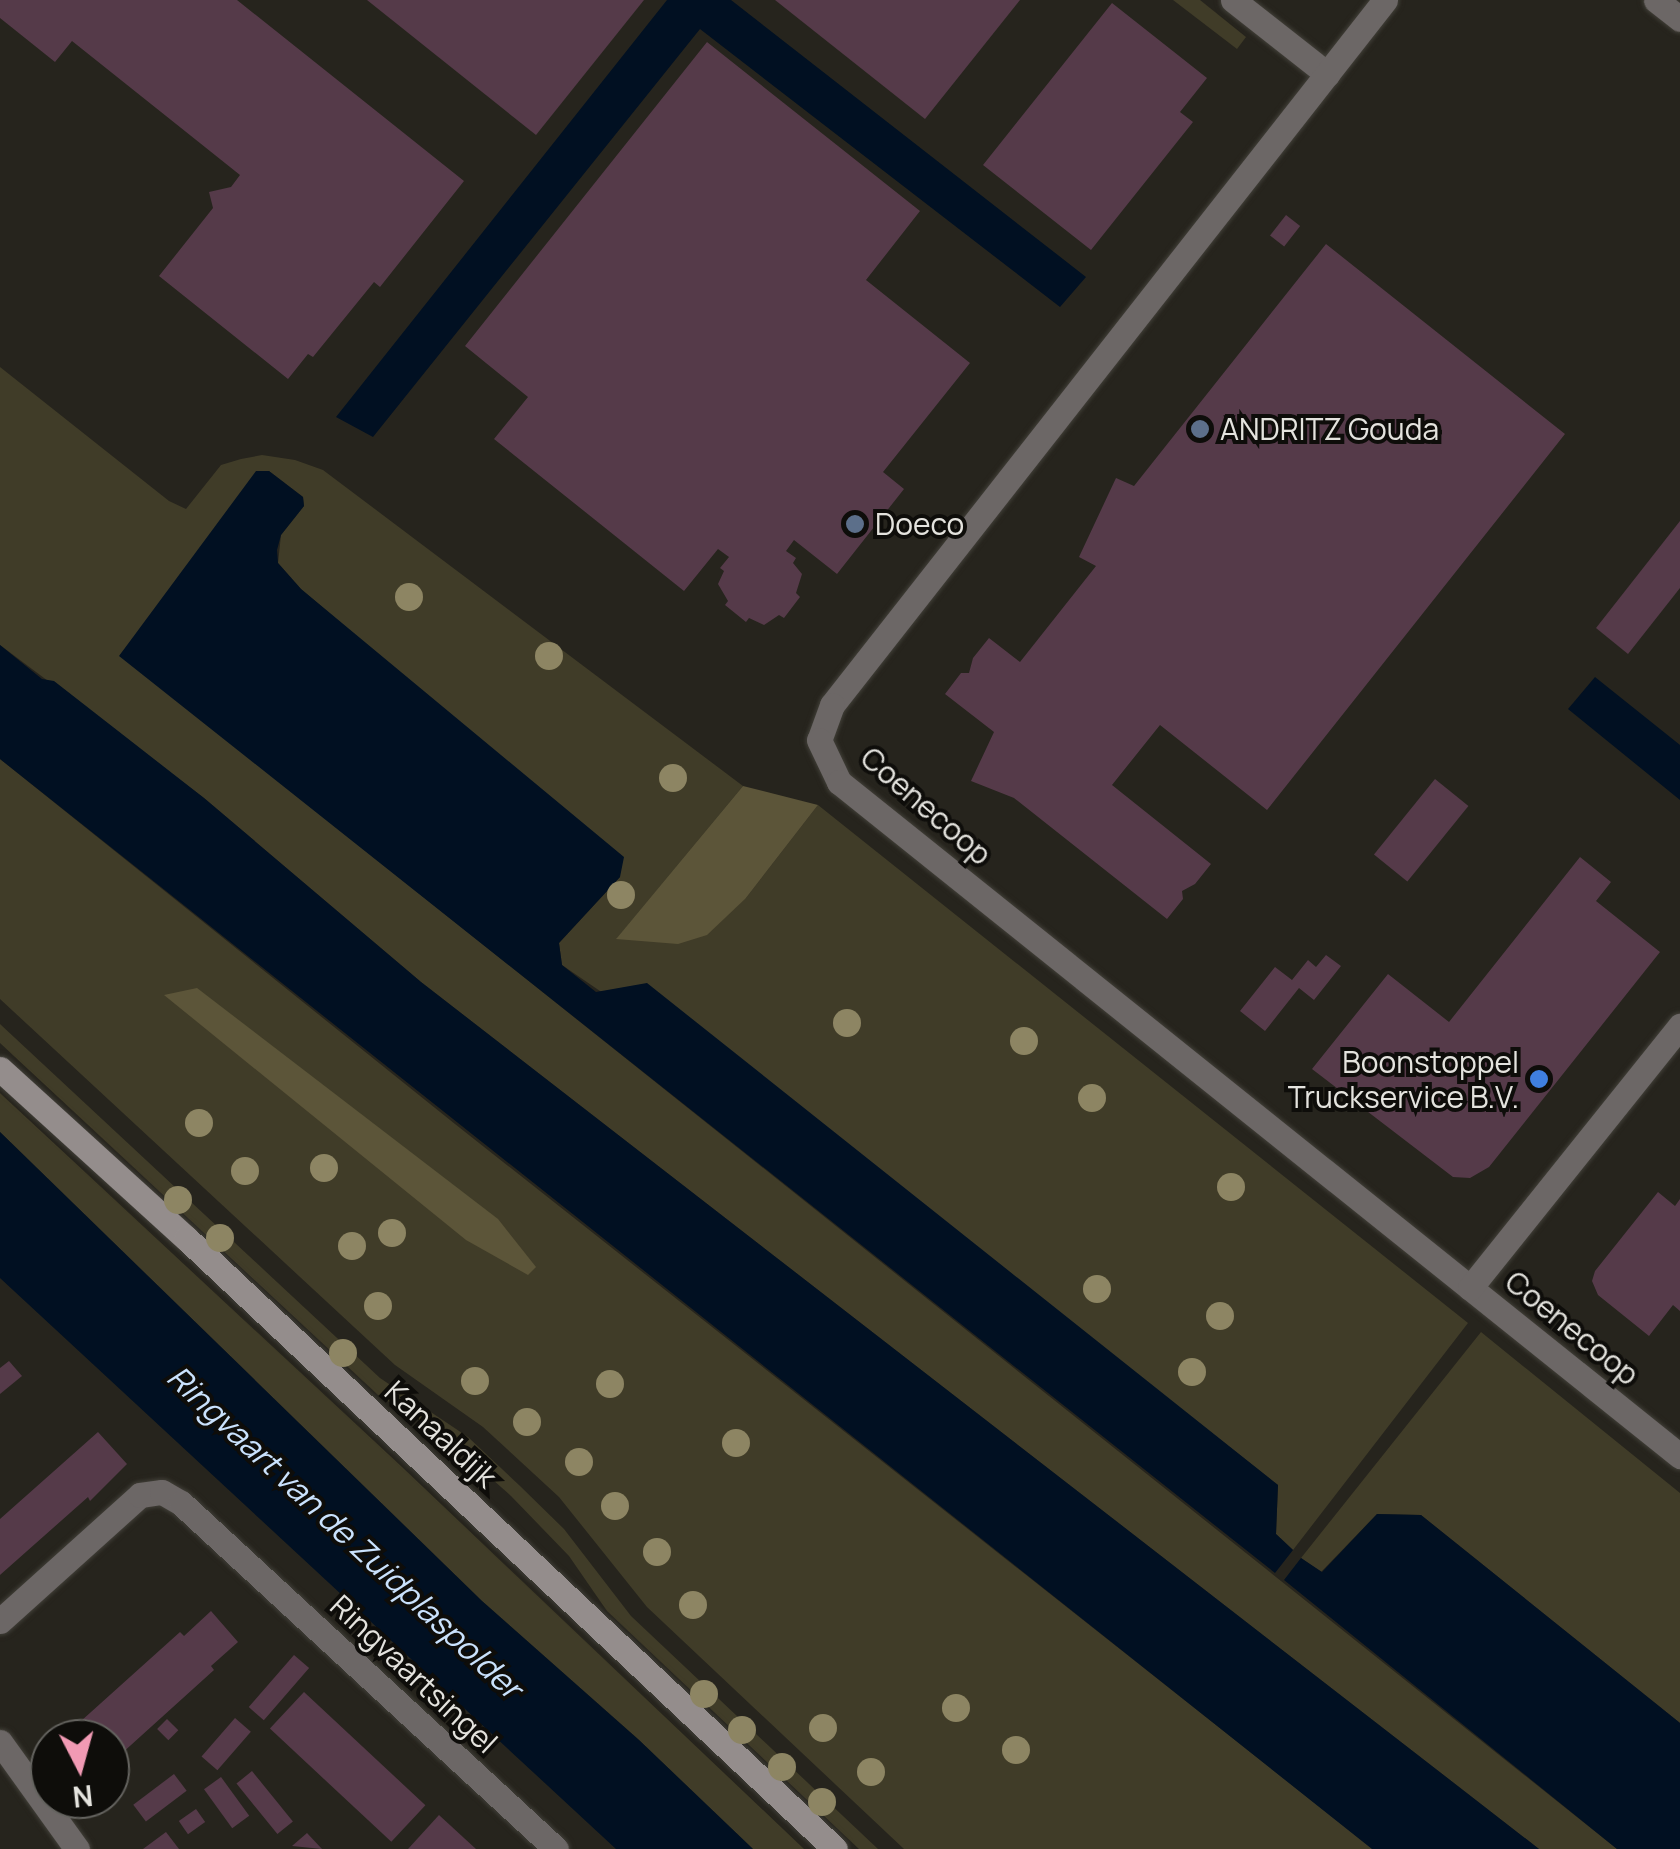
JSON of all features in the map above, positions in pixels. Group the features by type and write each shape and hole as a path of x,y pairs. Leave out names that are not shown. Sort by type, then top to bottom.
{"main road":[{"name":"Kanaaldijk","path":"0,1069 200,1251 835,1849"}],"street":[{"path":"1233,0 1327,74"},
{"name":"Coenecoop","path":"1386,0 832,705 818,740 840,782 1680,1456"},
{"path":"1656,0 1680,20"},
{"name":"Coenecoop","path":"1470,1288 1680,1026"},
{"name":"Ringvaartsingel","path":"0,1621 140,1495 162,1492 182,1503 556,1849"},
{"path":"0,1742 78,1849"}],"shaded area":[{"path":"1173,0 1200,0 1246,37 1237,49"},
{"path":"0,367 169,501 186,509 221,465 241,459 262,455 295,460 323,470 743,786 617,938 746,898 818,805 1468,1323 1293,1550 1276,1534 1278,1485 978,1250 562,965 559,943 620,877 402,675 301,589 278,563 281,535 304,506 303,497 269,471 120,655 1617,1849 1539,1849 421,982 204,798 0,645"},
{"path":"0,759 1373,1849 904,1849 647,1607 559,1497 483,1427 395,1365 0,999"},
{"path":"743,786 818,805 746,898 707,935 678,944 616,939"},
{"path":"197,988 498,1219 536,1267 528,1275 466,1240 164,995"},
{"path":"0,1024 380,1378 468,1437 564,1529 631,1616 878,1849 859,1849 607,1611 569,1556 511,1496 440,1433 378,1395 0,1043"},
{"path":"0,1093 804,1849 753,1849 639,1740 482,1601 0,1132"},
{"path":"1481,1332 1680,1493 1680,1723 1421,1515 1377,1514 1321,1572 1301,1558"}],"water":[{"path":"667,0 731,0 1086,277 1060,307 700,29 373,437 336,417"},
{"path":"256,471 269,471 303,497 304,506 281,535 277,550 278,563 301,589 624,857 620,877 559,943 562,965 596,992 647,983 1278,1485 1276,1534 1293,1550 1275,1573 119,656"},
{"path":"0,645 42,679 54,681 204,798 421,982 1539,1849 1372,1849 0,759"},
{"path":"1595,677 1680,745 1680,800 1568,709"},
{"name":"Ringvaart van de Zuidplaspolder","path":"0,1132 482,1601 639,1740 753,1849 616,1849 0,1278"},
{"path":"1377,1514 1421,1515 1680,1723 1680,1849 1617,1849 1284,1580 1301,1558 1322,1572"}],"building":[{"path":"0,0 237,0 464,181 380,287 374,282 313,357 308,354 288,379 159,276 213,208 209,192 231,187 240,175 72,41 55,62 0,18"},
{"path":"367,0 644,0 536,135"},
{"path":"775,0 1020,0 925,119"},
{"path":"1112,3 1207,78 1180,112 1193,122 1091,250 983,165"},
{"path":"707,42 920,211 866,280 970,363 883,472 904,489 837,574 794,540 786,551 796,558 793,563 802,574 796,593 800,597 784,618 779,615 764,625 749,618 746,622 725,605 728,601 718,584 724,571 720,568 729,557 718,549 684,591 494,439 528,397 465,346"},
{"path":"1286,215 1300,226 1284,247 1270,235"},
{"path":"1326,244 1565,434 1267,810 1160,725 1112,785 1211,864 1195,884 1182,891 1183,899 1167,919 1014,798 971,781 994,732 945,694 961,673 969,673 973,658 989,638 1020,662 1096,566 1079,557 1116,478 1134,486"},
{"path":"1680,521 1680,588 1628,654 1596,628"},
{"path":"1435,779 1468,806 1407,881 1374,854"},
{"path":"1580,857 1611,882 1596,901 1660,952 1489,1167 1470,1178 1453,1177 1312,1069 1388,974 1449,1022"},
{"path":"1326,955 1341,966 1314,1000 1299,988 1265,1031 1240,1011 1275,967 1292,980 1308,960 1316,967"},
{"path":"1658,1192 1675,1206 1680,1199 1680,1311 1673,1305 1649,1336 1598,1295 1592,1281 1595,1271"},
{"path":"9,1361 22,1376 0,1394 0,1368"},
{"path":"98,1432 127,1464 90,1501 88,1497 0,1575 0,1519"},
{"path":"211,1611 238,1642 211,1666 214,1670 130,1746 130,1719 83,1719 180,1632 184,1636"},
{"path":"294,1655 309,1668 264,1720 249,1707"},
{"path":"304,1692 425,1805 391,1842 270,1729"},
{"path":"235,1718 251,1732 217,1770 202,1756"},
{"path":"167,1719 178,1730 168,1740 157,1729"},
{"path":"252,1771 293,1822 277,1834 236,1784"},
{"path":"174,1774 187,1791 146,1821 133,1805"},
{"path":"221,1777 249,1816 232,1828 204,1789"},
{"path":"196,1809 205,1822 188,1834 179,1821"},
{"path":"439,1815 476,1849 408,1849"},
{"path":"166,1832 179,1849 143,1849"},
{"path":"307,1833 322,1849 292,1846"}],"place":[{"name":"ANDRITZ Gouda","path":"1200,429"},
{"name":"Doeco","path":"855,524"},
{"name":"Boonstoppel Truckservice B.V.","path":"1539,1079"}]}
